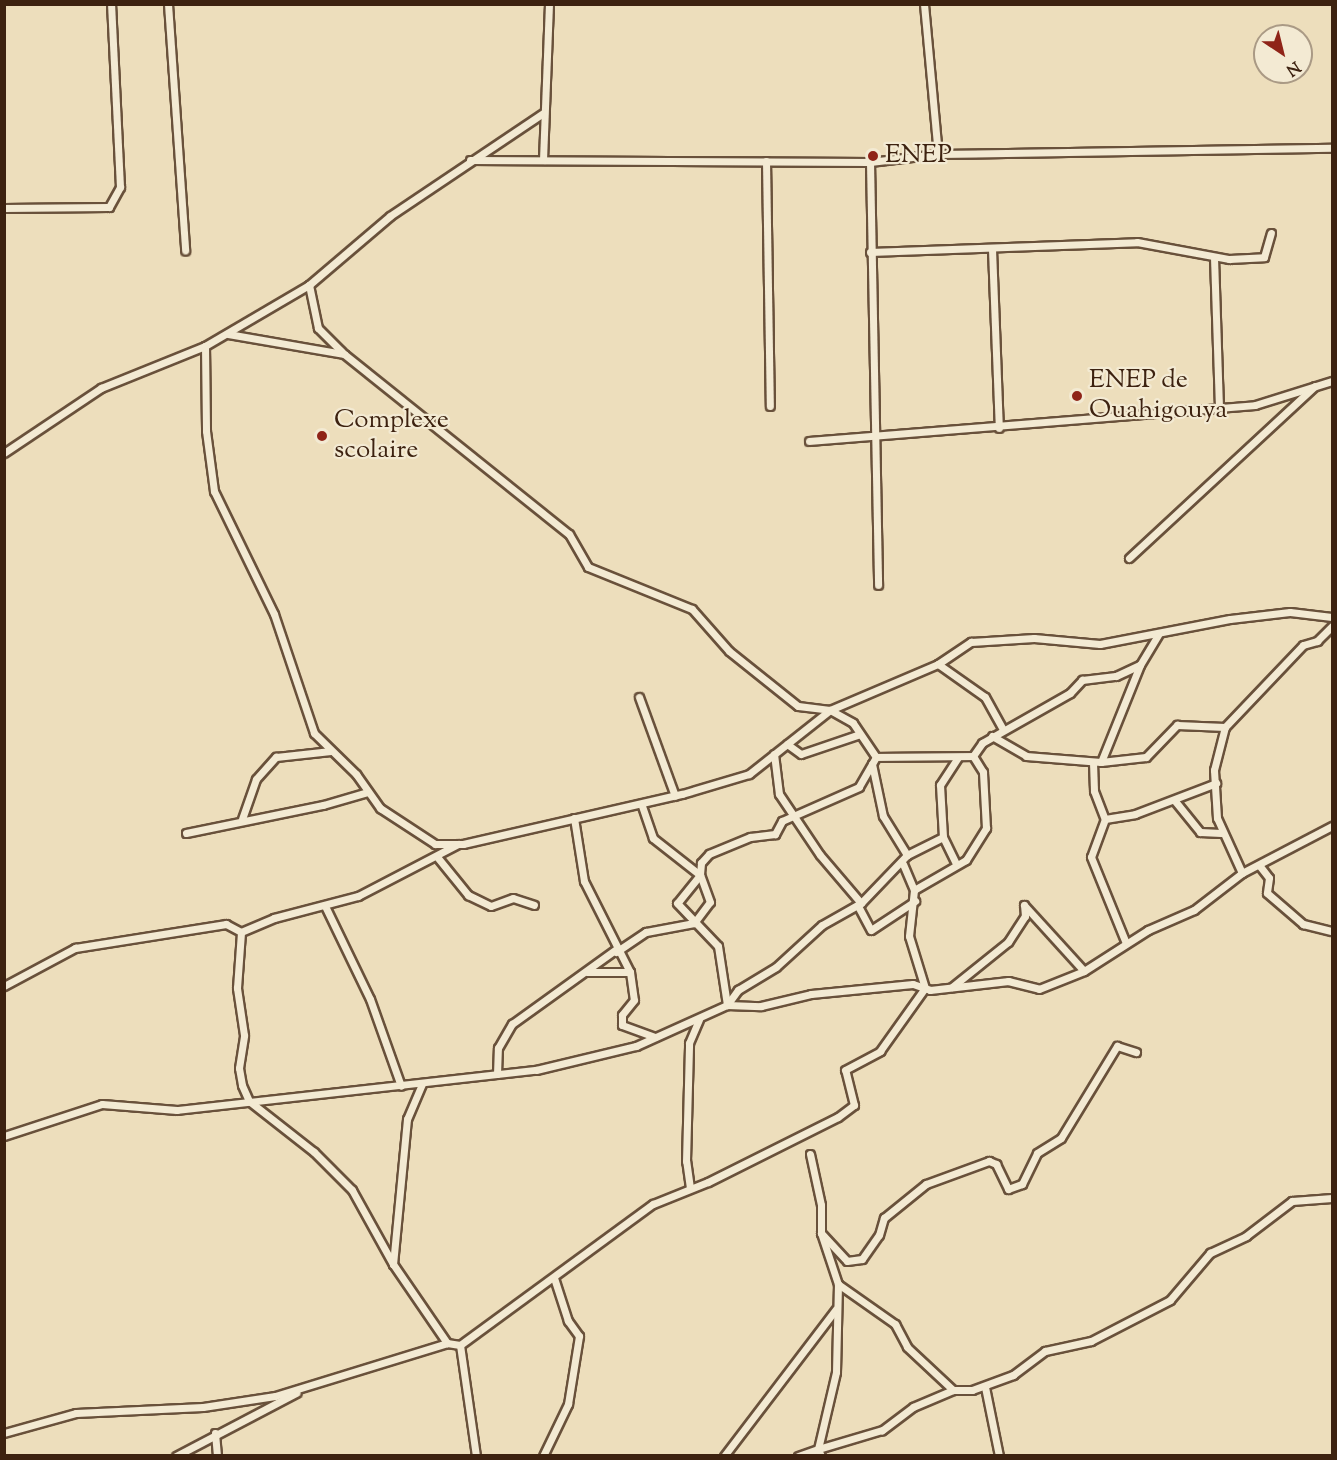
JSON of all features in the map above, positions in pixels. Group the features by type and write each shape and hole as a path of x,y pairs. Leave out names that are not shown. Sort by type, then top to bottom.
{"street":[{"path":"4,208 109,207 120,187 111,4"},
{"path":"168,4 185,250"},
{"path":"543,160 543,113 549,4"},
{"path":"924,4 938,154"},
{"path":"4,453 101,388 205,346 309,285 390,216 543,113"},
{"path":"470,160 870,162 938,154 1332,148"},
{"path":"766,161 770,406"},
{"path":"870,162 878,585"},
{"path":"870,252 1137,242 1214,257 1264,257 1271,233"},
{"path":"992,249 999,428"},
{"path":"1214,257 1219,409"},
{"path":"309,285 318,328 344,354 569,534 588,567 692,609 729,651 798,706 830,710 853,723 874,760 883,816 907,855"},
{"path":"228,334 344,354"},
{"path":"205,346 206,431 214,491 274,614 314,733 380,808 435,844 458,844 641,804 748,774 830,710 938,664 971,642 1034,638 1100,644 1158,635 1230,619 1290,612 1332,617"},
{"path":"809,441 999,428 1255,405 1332,381"},
{"path":"1129,558 1317,385"},
{"path":"1242,873 1221,833 1216,783 1216,753 1222,750 1225,727 1303,645 1317,641 1332,626"},
{"path":"1101,762 1140,665 1158,635"},
{"path":"938,664 985,697 1003,729"},
{"path":"874,760 973,756 992,736 1070,693 1082,680 1116,676 1140,665"},
{"path":"639,698 675,796"},
{"path":"992,736 1026,756 1101,762 1146,757 1178,725 1225,727"},
{"path":"787,744 801,754 860,734"},
{"path":"242,819 256,779 276,757 331,751"},
{"path":"774,754 779,794 820,855 860,905 871,930 915,901"},
{"path":"914,890 966,860 986,828 983,771 973,756"},
{"path":"956,864 943,837 940,785 958,757"},
{"path":"497,1074 498,1048 512,1024 646,932 694,923 710,902 700,875 701,863 709,854 750,837 775,834 782,821 859,787 874,760"},
{"path":"1092,762 1094,791 1105,819 1091,857 1126,943"},
{"path":"1105,819 1175,801 1216,783"},
{"path":"186,833 242,819 323,806 368,792"},
{"path":"1175,801 1200,832 1221,833"},
{"path":"641,804 653,838 700,875"},
{"path":"574,818 584,881 616,951 630,972 634,1000 622,1015 622,1025 655,1037"},
{"path":"727,1005 761,1005 811,994 913,984 925,988 1008,981 1039,989 1084,971 1126,943 1194,910 1242,873 1332,826"},
{"path":"4,1136 102,1104 177,1110 422,1084 587,1059 655,1037 727,1005 822,925 860,905 903,864 907,855 943,837"},
{"path":"241,932 274,918 358,896 438,858 458,844"},
{"path":"438,858 468,895 490,906 513,898 534,906"},
{"path":"903,864 914,890 915,901 909,936 925,988"},
{"path":"1259,865 1269,878 1267,893 1303,924 1332,932"},
{"path":"700,875 677,903 718,946 727,1005"},
{"path":"952,987 1008,942 1025,916 1024,905 1084,971"},
{"path":"325,906 370,999 401,1086"},
{"path":"4,986 75,948 226,924 241,932"},
{"path":"241,932 237,995 244,1035 239,1068 249,1101 314,1152 351,1190 393,1264 447,1343"},
{"path":"587,972 630,972"},
{"path":"4,1433 76,1413 203,1407 312,1385 447,1343 460,1345 653,1204 690,1188 854,1105 845,1070 880,1051 925,988"},
{"path":"690,1188 686,1161 689,1043 699,1019"},
{"path":"821,1233 829,1237 847,1262 862,1258 879,1235 884,1218 926,1184 988,1161 996,1164 1008,1189 1022,1184 1037,1153 1061,1138 1117,1046 1136,1052"},
{"path":"393,1264 406,1129 422,1084"},
{"path":"810,1154 821,1205 821,1233 838,1284 836,1372 819,1452"},
{"path":"798,1455 819,1452 882,1430 913,1407 953,1390 985,1387 1013,1375 1046,1351 1091,1341 1170,1300 1210,1253 1246,1236 1292,1201 1332,1198"},
{"path":"543,1455 568,1404 579,1336 568,1321 554,1278"},
{"path":"838,1284 895,1324 907,1347 953,1390"},
{"path":"724,1455 836,1309"},
{"path":"460,1345 476,1455"},
{"path":"176,1455 312,1385"},
{"path":"985,1387 999,1455"},
{"path":"215,1434 217,1455"}],"place":[{"name":"ENEP","path":"873,156"},
{"name":"ENEP de Ouahigouya","path":"1077,396"},
{"name":"Complexe scolaire","path":"322,436"}]}
